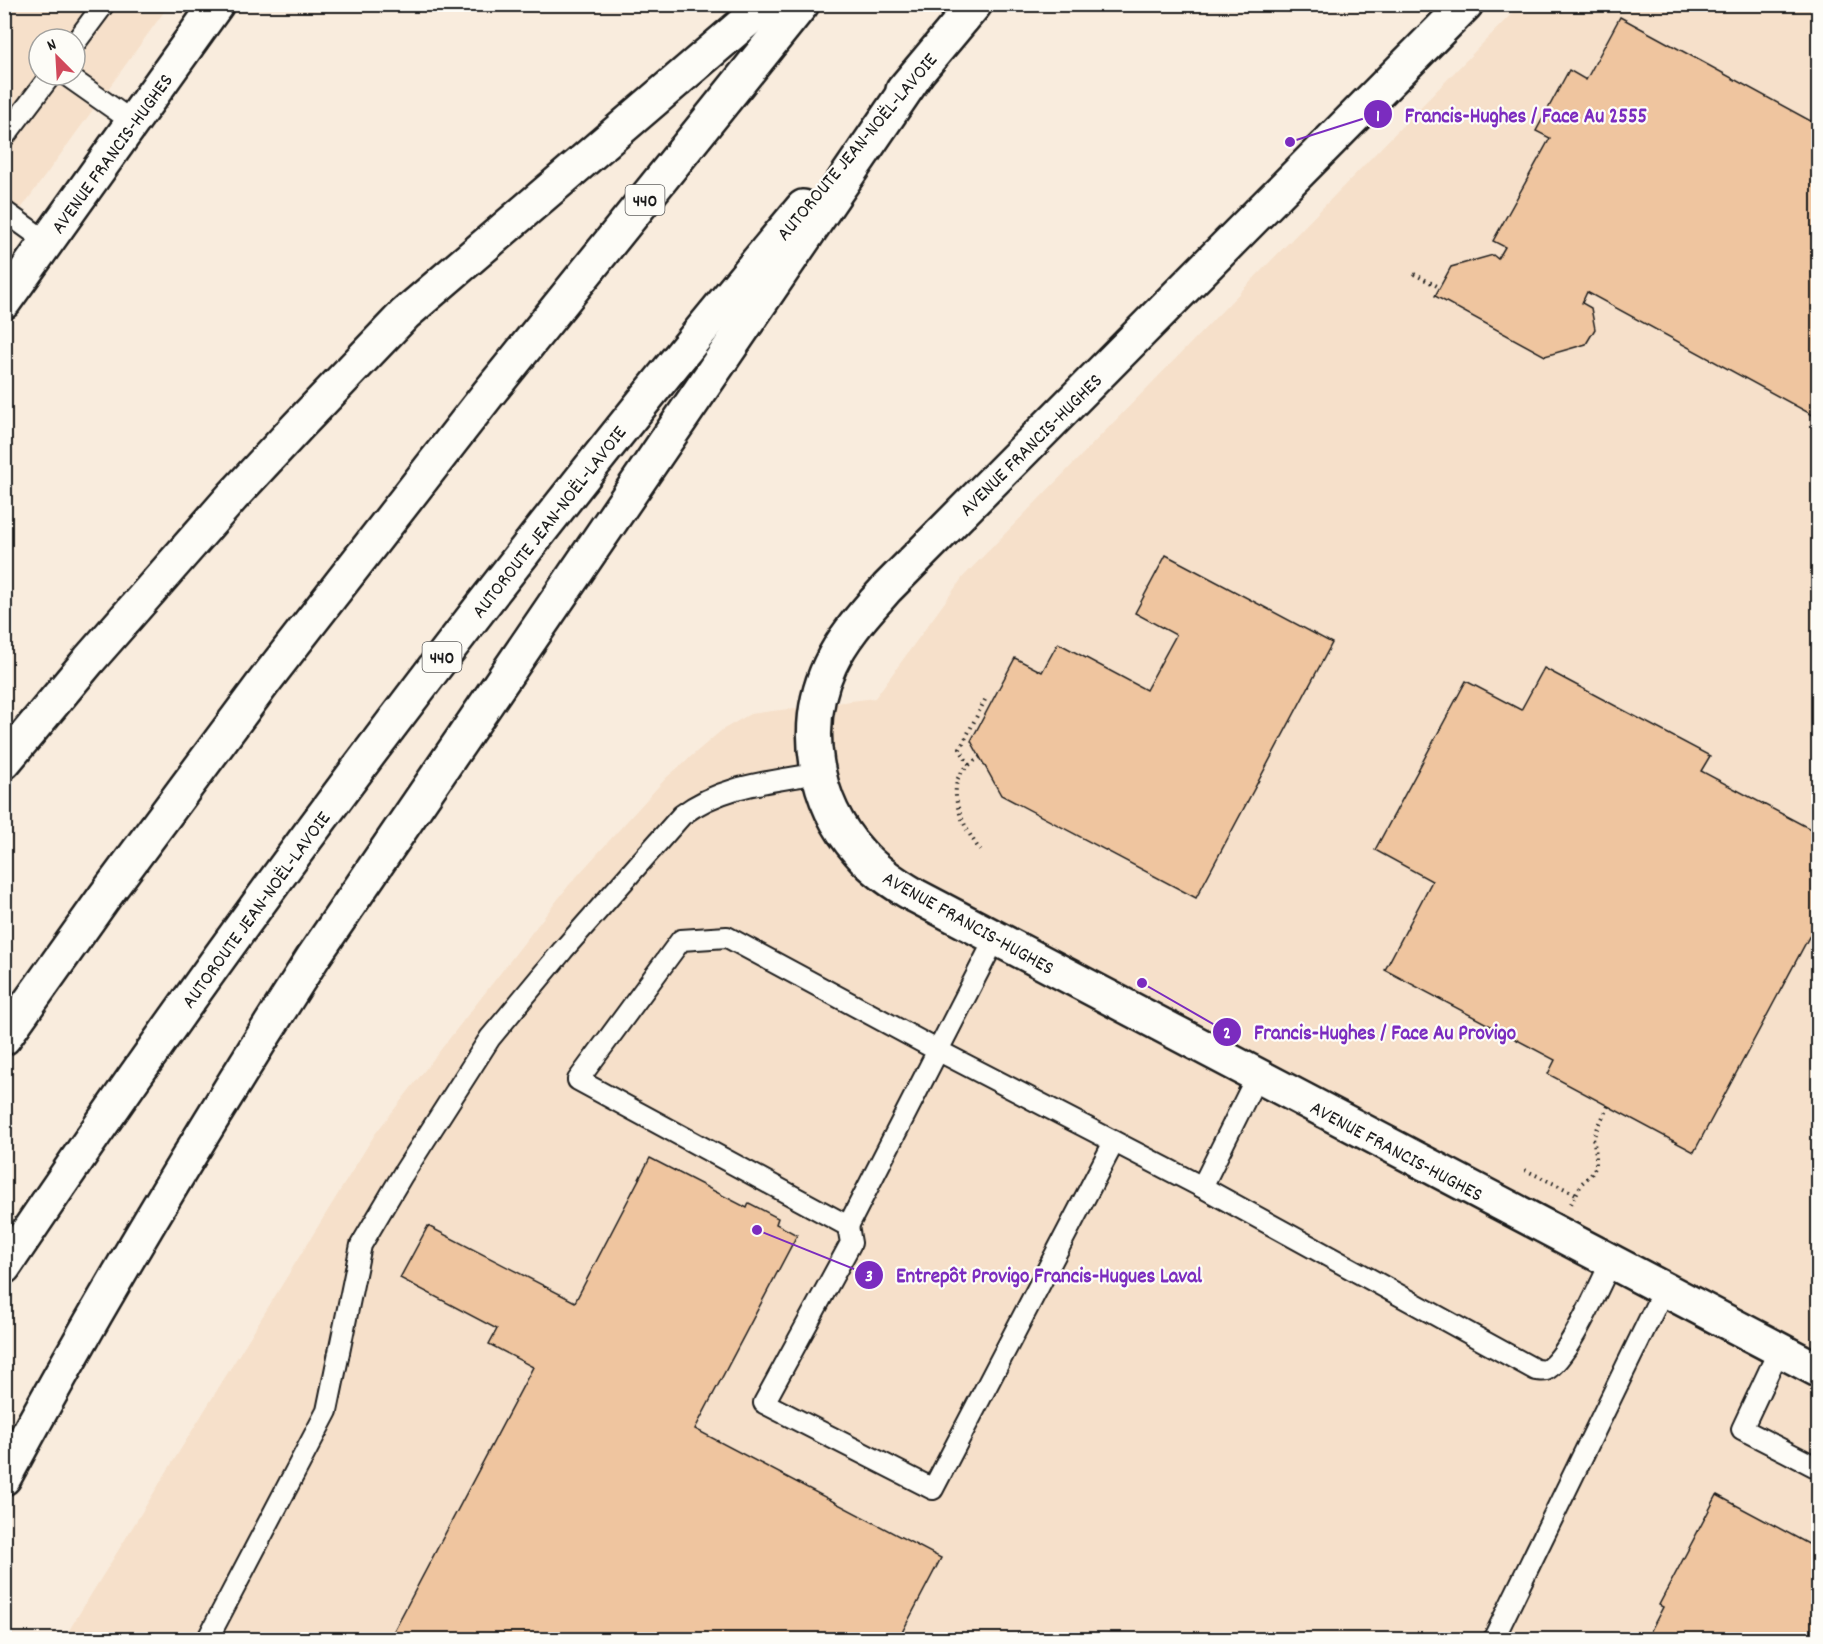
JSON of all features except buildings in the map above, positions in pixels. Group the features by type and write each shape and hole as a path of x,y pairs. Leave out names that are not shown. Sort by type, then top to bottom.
{"main road":[{"name":"AVENUE FRANCIS-HUGHES","path":"4,302 217,4"},
{"path":"4,762 89,660 201,533 297,427 405,314 766,4"},
{"name":"440","path":"4,1038 139,850 271,673 481,403 802,4"},
{"name":"AUTOROUTE JEAN-NOËL-LAVOIE","path":"4,1267 210,968 469,621 686,347 975,4"},
{"name":"AVENUE FRANCIS-HUGHES","path":"1466,4 887,588 858,620 829,666 818,701 815,737 823,791 838,824 859,853 906,890 995,939 1818,1370"},
{"path":"4,1478 76,1346 136,1244 314,956 916,75"}],"lane":[{"path":"87,27 104,4"},
{"path":"4,137 42,87"},
{"path":"83,87 133,123"},
{"path":"4,211 47,242"},
{"path":"207,1640 327,1411 361,1245 403,1174 490,1038 571,941 682,815 696,804 714,795 819,773"},
{"path":"848,1226 578,1080 681,940 727,937 937,1050 1202,1187 1536,1370 1545,1371 1557,1361 1572,1340 1611,1262"},
{"path":"995,939 848,1226 851,1243 764,1403 933,1489 1114,1142"},
{"path":"1202,1187 1257,1076"},
{"path":"1492,1640 1664,1289"},
{"path":"1779,1350 1742,1429 1818,1468"}],"path":[{"path":"1414,274 1439,287"},
{"path":"969,765 960,749 986,698"},
{"path":"980,757 969,765 957,781 957,796 961,819 981,852"},
{"path":"1569,1208 1581,1183 1591,1175 1596,1166 1593,1138 1608,1106"},
{"path":"1525,1170 1576,1194"}],"shaded area":[{"path":"5,5 169,5 5,231"},
{"path":"1520,5 1818,5 1818,1639 63,1640 375,1134 569,885 667,777 722,730 750,714 875,698 963,577"}],"place":[{"name":"Francis-Hughes / Face Au 2555","path":"1290,142"},
{"name":"Francis-Hughes / Face Au Provigo","path":"1142,983"},
{"name":"Entrepôt Provigo Francis-Hugues Laval","path":"757,1230"}]}
